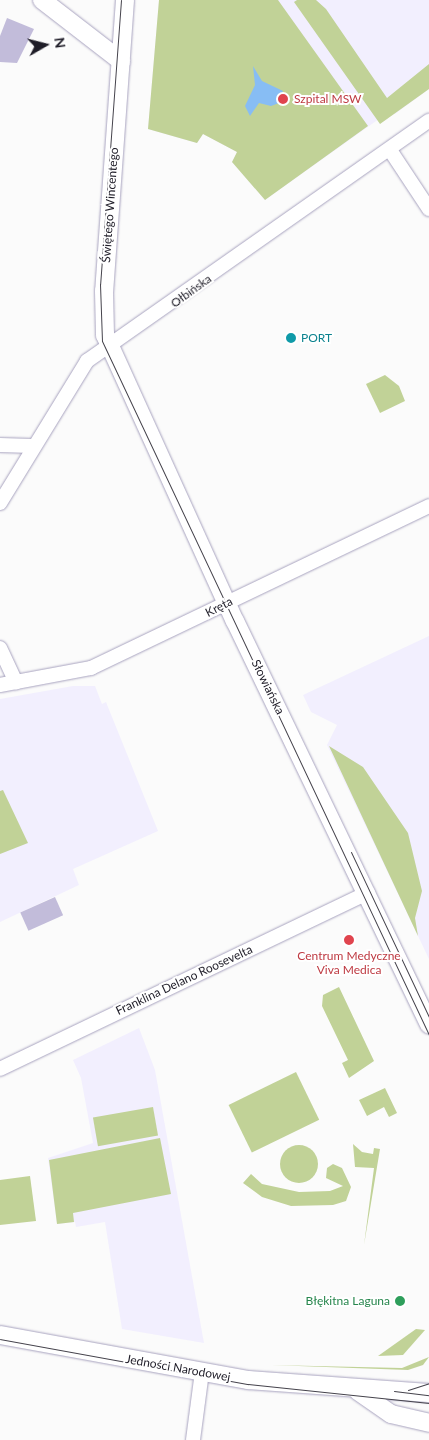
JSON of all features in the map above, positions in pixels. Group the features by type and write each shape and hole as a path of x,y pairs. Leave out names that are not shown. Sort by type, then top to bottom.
{"street":[{"path":"42,0 121,61"},
{"name":"Świętego Wincentego","path":"109,347 103,317 125,0"},
{"name":"Ołbińska","path":"0,503 32,446 87,361 429,121"},
{"path":"390,150 429,209"},
{"name":"Słowiańska","path":"109,347 227,604 368,893 429,1026"},
{"path":"0,446 32,446"},
{"name":"Kręta","path":"0,685 91,668 429,506"},
{"path":"0,648 16,682"},
{"name":"Franklina Delano Roosevelta","path":"0,1069 368,893"},
{"name":"Jedności Narodowej","path":"0,1335 202,1372 358,1391 429,1393"},
{"path":"193,1440 202,1372"},
{"name":"Jedności Narodowej","path":"358,1391 391,1414 429,1424"}],"shaded area":[{"name":"Szpital MSW","path":"159,0 429,0 429,89 395,114 393,109 265,200 232,162 237,152 203,134 197,143 148,129"},
{"path":"429,636 429,959 327,745 337,725 311,712 303,695"},
{"path":"73,686 95,686 102,704 106,702 158,831 73,869 79,885 0,922 0,699"},
{"path":"139,1028 155,1070 204,1343 122,1329 105,1222 76,1227 75,1222 57,1224 48,1158 93,1143 81,1078 73,1060"}],"green space":[{"name":"Szpital MSW","path":"159,0 278,0 368,126 265,200 232,162 237,152 203,134 197,143 148,129"},
{"path":"297,0 316,0 326,9 387,98 429,64 429,89 380,124 294,2"},
{"path":"385,375 399,386 405,401 380,413 366,384"},
{"path":"329,746 363,767 408,833 422,891 415,918 418,936"},
{"path":"3,790 28,843 0,854 0,791"},
{"path":"339,987 374,1061 349,1078 342,1063 348,1060 322,1006 323,995"},
{"path":"296,1072 319,1120 252,1153 229,1105"},
{"path":"385,1088 397,1113 389,1117 384,1107 367,1116 359,1100"},
{"path":"153,1107 158,1136 98,1146 93,1118"},
{"path":"160,1138 171,1194 73,1213 74,1222 57,1224 49,1160"},
{"path":"353,1144 362,1152 373,1154 374,1148 380,1149 364,1245 374,1168 355,1167"},
{"path":"299,1145 312,1151 318,1164 312,1177 299,1183 286,1177 280,1164 286,1151"},
{"path":"333,1164 342,1168 351,1187 346,1201 333,1205 291,1206 262,1197 243,1183 251,1174 262,1184 299,1192 330,1191 343,1186 326,1178 327,1168"},
{"path":"30,1176 36,1221 0,1225 0,1180"},
{"path":"416,1329 425,1330 403,1355 378,1356"},
{"path":"429,1357 423,1365 408,1370 271,1365 402,1368"}],"water":[{"path":"253,66 262,81 283,91 279,103 271,106 259,103 250,116 245,106 255,85"}],"building":[{"path":"7,18 34,29 17,63 0,62 0,36"},
{"path":"55,897 63,915 28,931 20,912"}],"tram line":[{"path":"121,0 100,284 102,341 429,1035"},
{"path":"351,852 429,1017"},
{"path":"0,1339 248,1384 429,1403"},
{"path":"408,1390 429,1383"},
{"path":"394,1391 429,1395"}],"place":[{"name":"Szpital MSW","path":"283,99"},
{"name":"PORT","path":"291,338"},
{"name":"Centrum Medyczne Viva Medica","path":"349,940"},
{"name":"Błękitna Laguna","path":"400,1301"}]}
